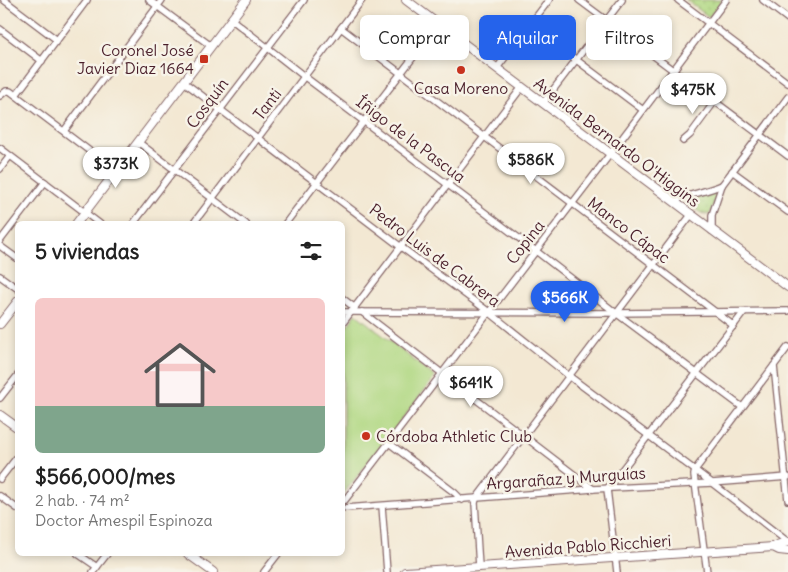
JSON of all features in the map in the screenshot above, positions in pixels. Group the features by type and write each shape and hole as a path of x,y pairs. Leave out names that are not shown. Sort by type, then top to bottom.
{"main road":[{"path":"78,221 246,0"},
{"name":"Avenida Bernardo O'Higgins","path":"406,0 425,15"},
{"name":"Avenida Bernardo O'Higgins","path":"469,48 788,287"},
{"path":"0,324 15,305"},
{"path":"0,415 15,426"},
{"path":"0,420 15,430"},
{"name":"Avenida Pablo Ricchieri","path":"773,548 788,542"},
{"name":"Avenida Pablo Ricchieri","path":"405,572 773,548 788,550"},
{"path":"184,556 206,572"},
{"path":"191,556 213,572"}],"street":[{"path":"4,0 57,40"},
{"path":"16,95 88,0"},
{"path":"149,0 211,46"},
{"path":"64,131 162,0"},
{"name":"Cosquín","path":"135,221 304,0"},
{"name":"Tanti","path":"196,221 362,0"},
{"path":"538,15 549,0"},
{"path":"579,0 599,15"},
{"path":"610,15 622,0"},
{"path":"678,0 788,83"},
{"name":"Copina","path":"345,498 390,442 726,0"},
{"path":"763,0 788,19"},
{"name":"Íñigo de la Pascua","path":"231,19 742,407"},
{"name":"Manco Cápac","path":"341,28 734,326"},
{"path":"0,29 42,60"},
{"path":"543,103 586,47"},
{"path":"287,221 411,60"},
{"path":"496,68 502,60"},
{"path":"576,60 643,110"},
{"path":"660,60 788,156"},
{"name":"Pedro Luis de Cabrera","path":"184,82 401,248 489,312 569,376 788,542"},
{"path":"345,320 522,87"},
{"path":"0,95 10,91 116,171"},
{"path":"712,231 712,216 722,185 788,97"},
{"path":"683,141 690,135 715,101"},
{"path":"138,142 242,221"},
{"path":"0,148 96,221"},
{"path":"0,169 10,156"},
{"path":"732,171 788,212"},
{"path":"15,221 45,182"},
{"path":"674,202 722,185"},
{"path":"479,567 476,499 653,265 689,213 686,204 691,195"},
{"path":"699,220 712,216"},
{"path":"0,241 15,221"},
{"path":"0,246 15,257"},
{"path":"0,276 15,288"},
{"path":"345,301 353,310"},
{"path":"345,311 788,312"},
{"path":"362,312 593,489"},
{"path":"617,572 607,489 744,312"},
{"path":"707,572 694,475 695,470 788,348"},
{"path":"774,366 788,500"},
{"path":"0,398 15,379"},
{"path":"390,442 462,500"},
{"path":"0,479 15,460"},
{"name":"Argarañaz y Murguías","path":"345,509 593,489 787,477"},
{"path":"0,496 15,507"},
{"path":"382,506 386,572"},
{"path":"80,556 95,570 106,556"},
{"path":"264,572 276,556"}],"green space":[{"path":"686,0 722,0 709,17"},
{"path":"719,188 710,214 698,211 690,202 694,197"},
{"name":"Córdoba Athletic Club","path":"356,314 435,377 345,491 345,329"}],"place":[{"name":"Coronel José Javier Diaz 1664","path":"204,59"},
{"name":"Casa Moreno","path":"461,70"},
{"name":"Córdoba Athletic Club","path":"366,436"}]}
